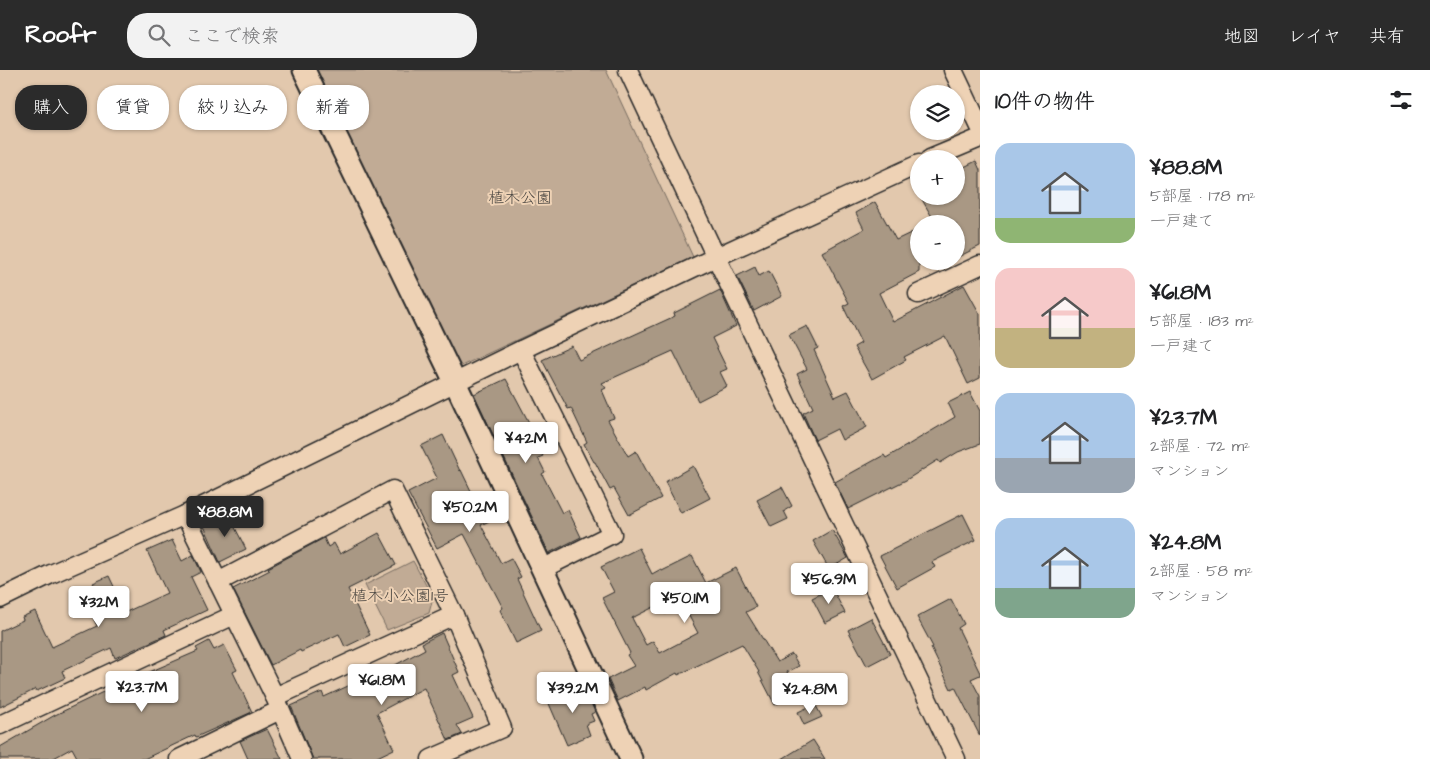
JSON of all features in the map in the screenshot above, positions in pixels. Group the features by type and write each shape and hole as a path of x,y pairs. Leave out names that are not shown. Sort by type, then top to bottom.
{"street":[{"path":"304,70 455,382 631,759"},
{"path":"628,70 956,759"},
{"path":"953,70 980,127"},
{"path":"951,150 980,138"},
{"path":"0,599 51,574 185,516 521,350 716,257 910,168"},
{"path":"918,294 980,265"},
{"path":"521,350 612,534 542,569"},
{"path":"218,582 393,490 454,615 502,728 431,759"},
{"path":"185,516 278,704 302,759"},
{"path":"0,725 234,615"},
{"path":"179,759 278,704 454,615"}],"green space":[{"name":"植木公園","path":"316,70 606,70 693,257 459,367 345,130 369,130 369,85 323,85"},
{"name":"植木小公園1号","path":"413,561 433,598 429,613 387,630 365,585"}],"building":[{"path":"976,161 980,170 980,246 965,254 965,215 931,215 925,205 965,205 965,166"},
{"path":"875,202 896,240 910,233 910,270 919,270 919,272 879,293 893,322 964,285 980,314 980,378 968,384 945,336 904,357 906,360 872,379 854,347 861,343 843,306 849,303 822,252 864,229 856,213"},
{"path":"755,267 759,276 769,271 782,296 754,311 737,276"},
{"path":"720,290 736,326 712,338 727,369 720,372 727,386 698,401 673,351 602,383 606,388 602,390 614,418 608,420 628,456 636,451 661,498 629,515 614,488 610,490 594,462 584,444 587,442 571,408 568,409 542,360 572,346 579,360 675,316 674,313"},
{"path":"807,326 818,348 814,350 835,397 848,391 867,427 842,440 837,429 815,440 803,413 813,408 797,374 807,369 789,335"},
{"path":"506,379 534,432 532,433 543,456 538,458 545,472 542,474 562,513 568,510 581,537 549,553 474,394"},
{"path":"970,392 980,411 980,444 958,452 940,463 938,460 906,480 848,509 835,482 884,455 886,458 955,417 948,403"},
{"path":"443,435 460,471 489,521 481,525 501,563 511,558 521,577 517,579 541,631 516,643 500,610 503,608 464,534 437,548 408,493 437,478 421,446"},
{"path":"693,466 710,498 681,513 665,482"},
{"path":"782,487 792,506 784,511 788,519 771,527 757,500"},
{"path":"228,514 246,549 220,562 204,526"},
{"path":"963,514 976,540 932,562 935,567 897,588 880,556"},
{"path":"832,530 848,558 829,569 813,541"},
{"path":"379,533 396,565 348,589 370,635 345,647 339,634 301,652 300,650 271,665 233,589 270,570 268,568 324,538 328,547 334,543 340,554"},
{"path":"172,540 182,561 193,555 201,572 191,577 207,610 164,630 166,635 115,658 111,648 62,671 65,678 37,691 36,689 0,707 0,631 23,620 22,617 35,611 52,647 97,626 84,598 98,592 93,583 109,576 126,612 167,593 147,551"},
{"path":"639,548 652,574 692,556 706,583 736,568 756,607 746,612 777,662 792,654 799,666 787,672 798,693 775,705 759,672 742,644 678,675 677,673 646,690 645,687 618,701 608,679 634,666 627,655 630,653 602,598 614,592 601,567","holes":["660,604 665,614 683,605 698,633 660,653 653,641 646,645 632,618"]},
{"path":"832,588 845,613 825,623 812,598"},
{"path":"951,599 964,624 958,628 980,673 980,675 971,679 980,696 980,736 955,687 951,689 931,648 933,647 917,617"},
{"path":"871,618 890,654 867,666 848,630"},
{"path":"442,633 459,672 453,675 473,718 457,725 462,734 448,740 424,688 377,713 394,749 373,759 313,759 291,706 322,692 324,697 359,681 360,684 425,649 422,643"},
{"path":"209,641 214,650 224,645 237,670 233,672 252,712 196,737 195,735 144,759 78,759 72,748 52,759 0,759 0,747 55,715 198,651 196,648"},
{"path":"579,686 582,692 585,690 595,712 591,714 594,721 586,724 590,735 567,745 547,699"},
{"path":"815,704 822,717 804,725 798,712"},
{"path":"267,729 282,759 248,759 240,741"},
{"path":"813,740 825,759 782,759"}]}
